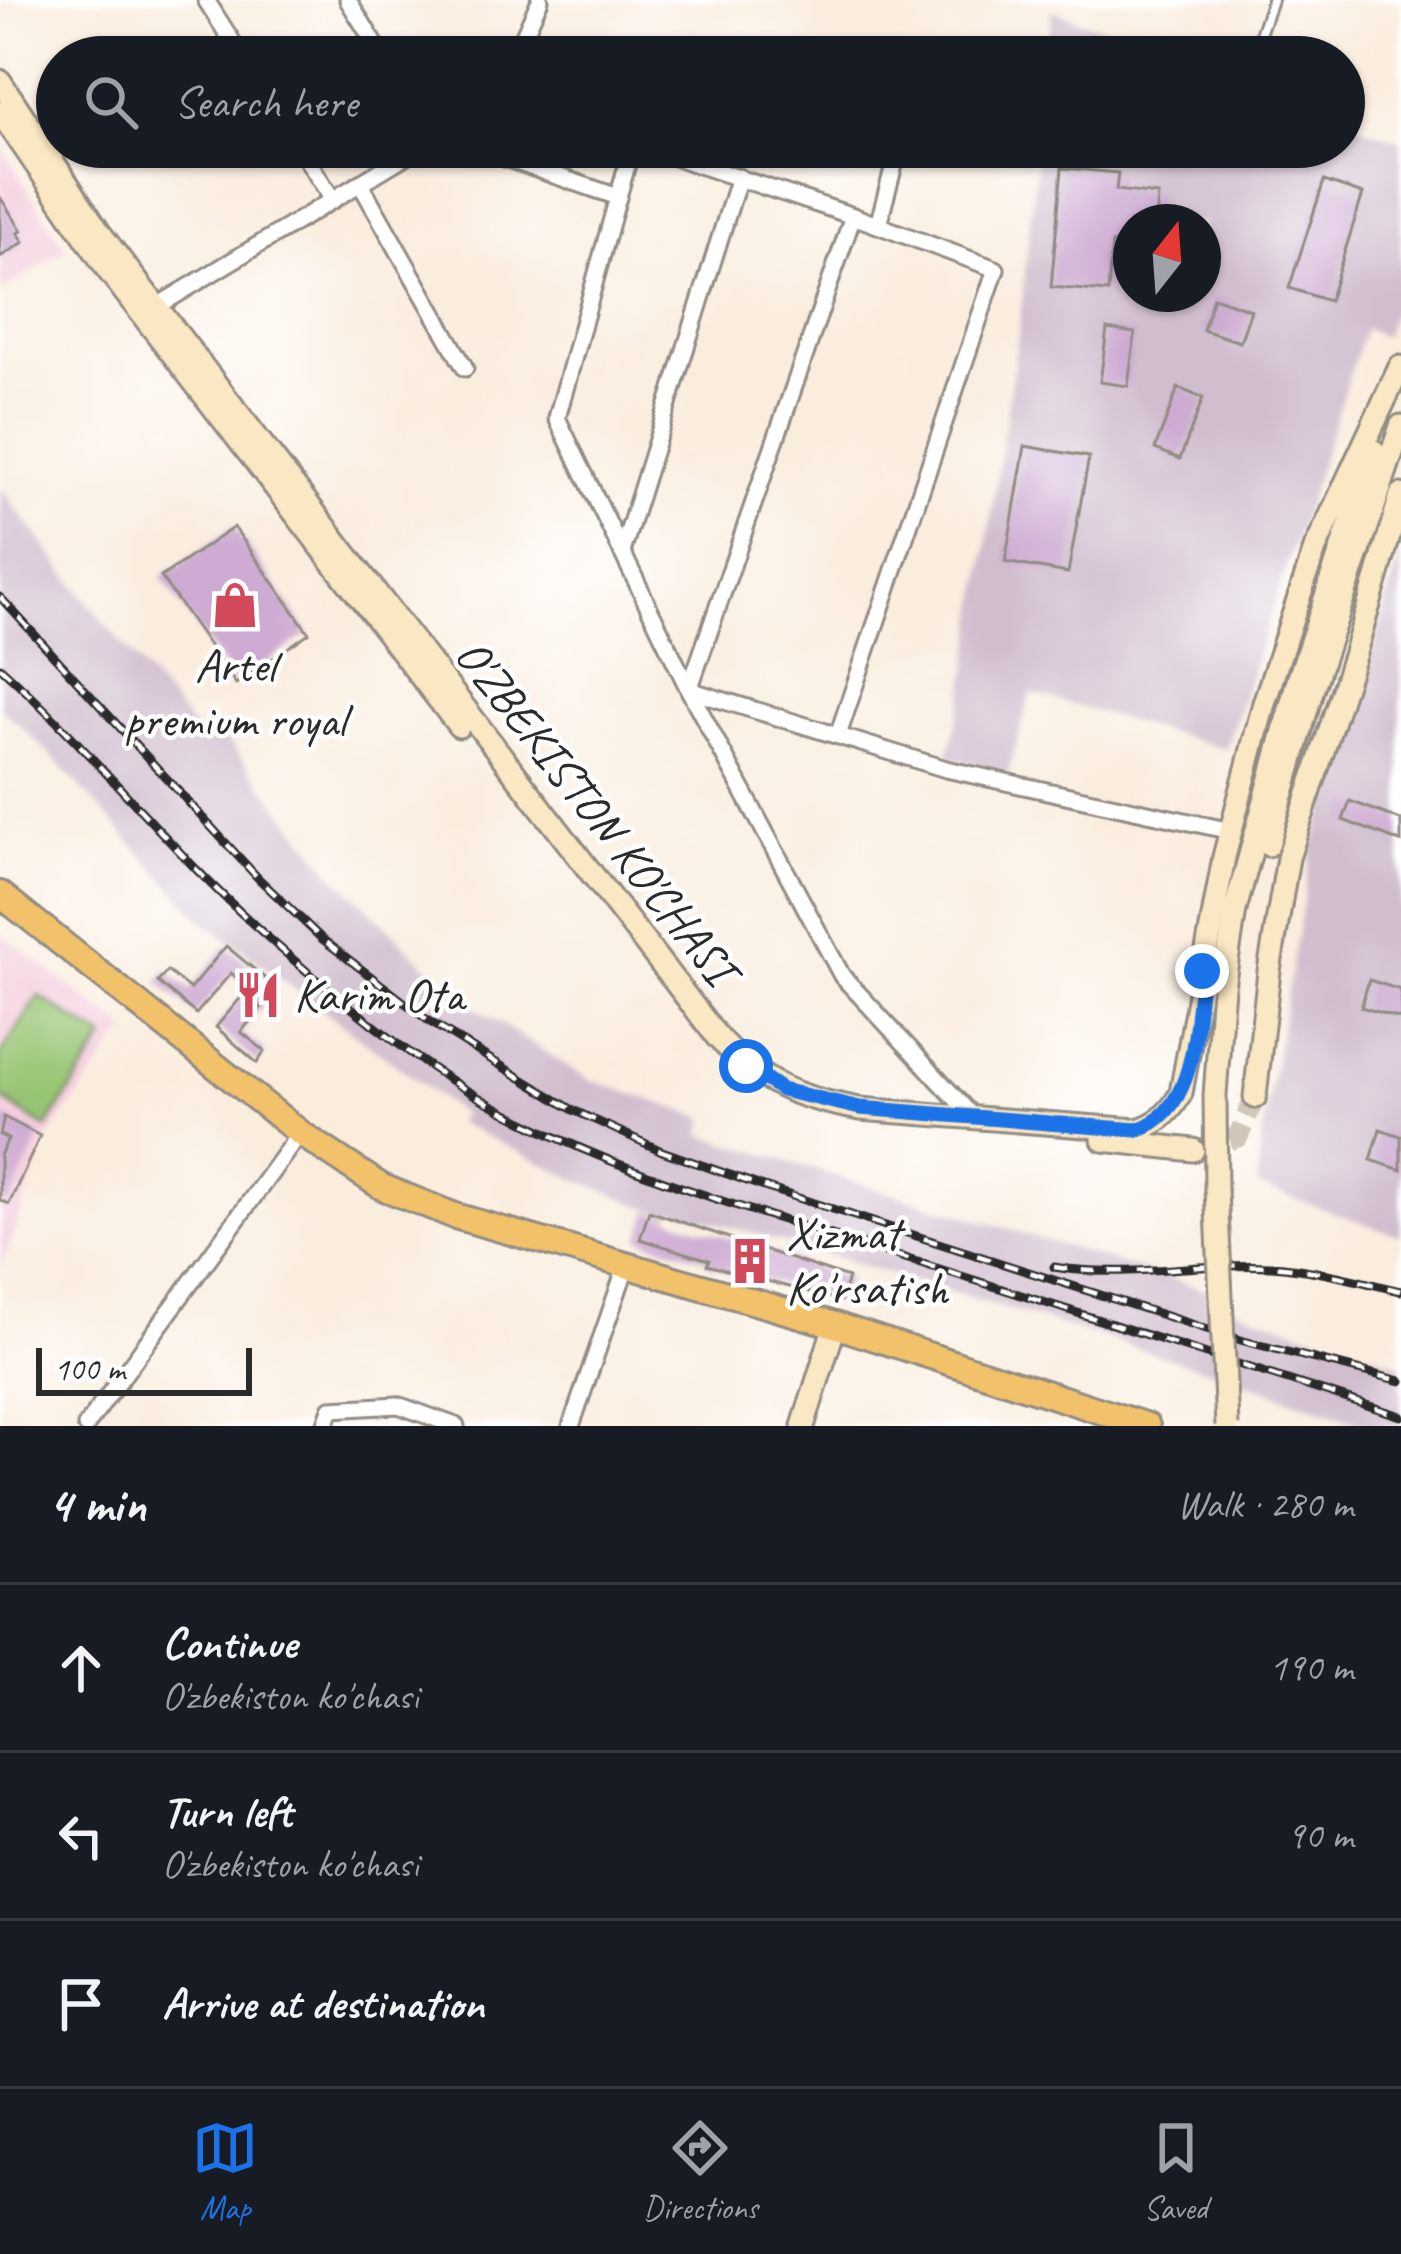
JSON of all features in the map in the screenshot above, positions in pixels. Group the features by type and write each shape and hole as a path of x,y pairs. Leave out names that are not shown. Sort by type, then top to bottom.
{"main road":[{"name":"O'ZBEKISTON KO'CHASI","path":"0,81 36,135"},
{"name":"O'ZBEKISTON KO'CHASI","path":"0,112 36,167"},
{"name":"O'ZBEKISTON KO'CHASI","path":"37,168 130,299 723,1063 778,1100 840,1118 1193,1150"},
{"name":"O'ZBEKISTON KO'CHASI","path":"58,168 156,307 731,1053 782,1090 820,1102 1137,1130 1172,1108 1181,1093 1231,831 1264,703 1315,549 1401,366"},
{"name":"O'ZBEKISTON KO'CHASI","path":"1242,911 1296,687 1401,366"},
{"path":"1241,1426 1215,1095 1223,987 1242,911 1401,425"},
{"path":"1255,1097 1288,858 1401,495"},
{"path":"0,895 300,1133 353,1171 413,1201 835,1325 1147,1426"},
{"path":"1223,1189 1227,1426"},
{"path":"803,1426 835,1325"}],"street":[{"path":"206,0 229,36"},
{"path":"348,0 370,36"},
{"path":"524,36 540,0"},
{"path":"312,168 333,200"},
{"path":"156,307 385,168"},
{"path":"533,168 618,197"},
{"path":"626,168 557,418 689,690 842,976 974,1118"},
{"path":"711,168 996,269 838,735"},
{"path":"878,225 893,168"},
{"path":"622,552 739,177"},
{"path":"360,183 465,368"},
{"path":"689,690 853,216"},
{"path":"689,690 946,769 1231,831"},
{"path":"86,1426 300,1133"},
{"path":"571,1426 626,1267"},
{"path":"325,1426 331,1408 398,1405 456,1426"}],"lane":[{"path":"1259,36 1272,0"}],"shaded area":[{"path":"1052,10 1124,36 1049,36"},
{"path":"1365,128 1401,141 1401,286 1384,337 1365,328 1226,749 1031,693 1008,774 947,757 974,633 1019,328 1036,168 1365,168"},
{"path":"0,146 66,249 0,292"},
{"path":"0,487 102,620 201,737 216,726 331,872 461,999 590,1080 706,1118 702,1135 1217,1293 1218,1302 1401,1364 1401,1426 1368,1426 1209,1370 854,1263 674,1210 670,1217 573,1178 456,1122 462,1114 202,920 49,753 0,707"},
{"path":"1401,554 1401,1236 1257,1186 1260,1144 1312,851"},
{"path":"0,933 127,1030 47,1139 0,1271"}],"green space":[{"path":"39,996 105,1039 46,1128 0,1097 0,1055"}],"building":[{"path":"1062,168 1118,173 1116,190 1158,195 1157,204 1113,204 1108,292 1051,287"},
{"path":"1324,181 1363,194 1329,301 1289,288"},
{"path":"0,197 24,242 0,257"},
{"path":"1221,300 1251,310 1240,342 1203,330 1208,312 1221,312"},
{"path":"1107,329 1135,333 1128,386 1100,382"},
{"path":"1178,388 1203,398 1180,459 1155,449"},
{"path":"1025,446 1089,457 1068,573 1005,562"},
{"name":"Artel premium royal","path":"234,527 309,633 236,684 161,577"},
{"path":"1350,801 1401,820 1401,842 1343,820"},
{"name":"Karim Ota","path":"226,946 277,988 241,1032 265,1051 257,1063 216,1027 249,988 231,973 196,1014 158,982 167,971 190,989"},
{"path":"1369,980 1401,990 1401,1019 1361,1007"},
{"path":"4,1117 40,1136 9,1204 0,1200 0,1155 8,1139 0,1135"},
{"path":"1380,1129 1401,1136 1401,1170 1371,1160"},
{"path":"649,1211 848,1278 841,1301 707,1265 709,1260 640,1239"}],"tunnel":[{"path":"1200,1149 1238,1137 1255,1097"}],"railway":[{"path":"0,597 258,878 321,938 430,1022 573,1110 662,1151 764,1187 1244,1341 1401,1381"},
{"path":"0,667 272,941 409,1052 519,1119 577,1147 698,1193 1401,1416"},
{"path":"1054,1267 1108,1271 1271,1266 1401,1291"}],"place":[{"name":"Artel premium royal","path":"235,605"},
{"name":"Karim Ota","path":"258,995"},
{"name":"Xizmat Ko'rsatish","path":"750,1261"}],"route":[{"path":"746,1066 782,1090 820,1102 1137,1130 1161,1119 1181,1093 1202,971"}]}
